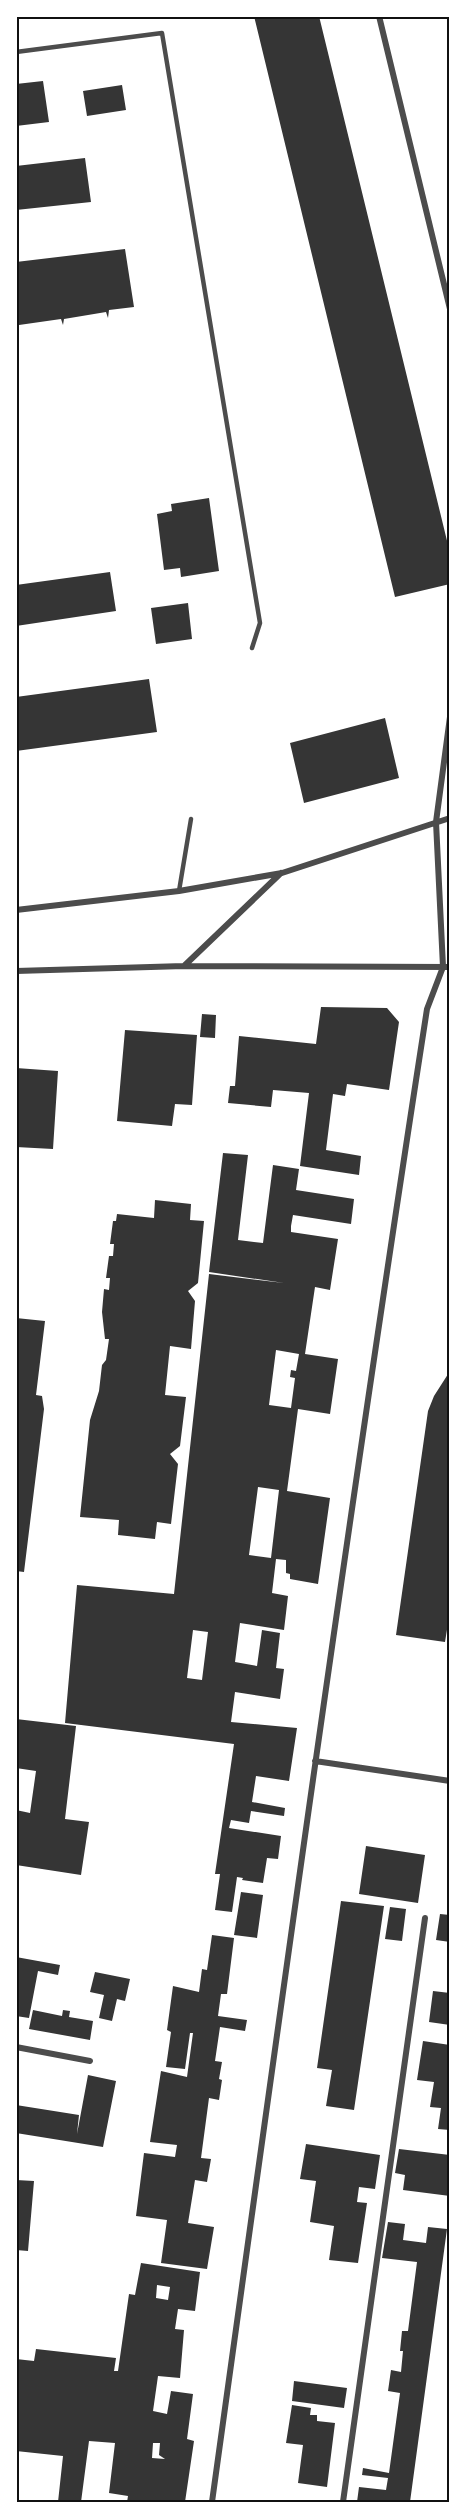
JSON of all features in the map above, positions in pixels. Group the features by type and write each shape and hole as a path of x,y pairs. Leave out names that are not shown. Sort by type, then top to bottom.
{"street":[{"path":"379,16 450,309"},
{"path":"212,2502 315,1761 427,1009 446,967 436,822 450,717"},
{"path":"16,909 179,891 282,873 450,818"},
{"path":"184,966 282,873"},
{"path":"16,971 184,966 446,967"},
{"path":"315,1761 450,1781"},
{"path":"343,2502 425,1918"},
{"path":"16,2047 90,2061"}],"lane":[{"path":"16,52 162,33 260,623 252,648"},
{"path":"179,891 191,819"}],"building":[{"path":"254,16 319,16 450,553 450,584 395,597"},
{"path":"43,81 49,122 16,126 16,84"},
{"path":"122,85 126,110 87,116 83,91"},
{"path":"85,158 91,202 16,210 16,166"},
{"path":"125,249 134,307 109,310 108,318 106,312 64,319 63,325 61,319 16,327 16,262"},
{"path":"209,498 219,571 181,577 180,568 164,570 157,514 172,511 171,504"},
{"path":"110,572 116,611 16,626 16,585"},
{"path":"188,603 192,639 156,644 151,608"},
{"path":"149,679 157,732 16,751 16,697"},
{"path":"385,718 399,778 304,803 290,743"},
{"path":"321,1007 387,1008 399,1022 389,1090 347,1084 345,1096 333,1094 326,1150 361,1156 359,1175 300,1166 309,1093 273,1090 271,1107 228,1103 230,1086 235,1086 239,1036 316,1044"},
{"path":"202,1014 216,1015 215,1038 200,1037"},
{"path":"125,1030 197,1035 192,1105 175,1104 172,1126 117,1121"},
{"path":"16,1068 58,1071 53,1149 16,1147"},
{"path":"223,1153 248,1155 238,1240 263,1243 273,1165 299,1169 296,1190 354,1199 351,1224 293,1215 291,1226 291,1232 338,1239 330,1290 315,1287 305,1354 338,1359 330,1414 298,1409 287,1491 330,1498 318,1584 290,1579 290,1574 286,1573 286,1560 276,1559 272,1593 288,1596 284,1630 240,1623 235,1662 257,1666 262,1630 280,1633 276,1668 284,1669 280,1699 235,1692 231,1722 297,1728 289,1781 256,1776 252,1802 285,1808 284,1816 251,1811 249,1823 231,1820 229,1828 281,1836 278,1859 267,1858 263,1883 237,1877 232,1912 215,1910 220,1874 215,1874 234,1744 65,1723 77,1585 174,1594 209,1274 284,1283 209,1272","holes":["276,1350 299,1354 296,1371 291,1370 290,1377 295,1378 291,1408 269,1405","258,1487 279,1490 271,1558 249,1555","193,1630 208,1632 202,1680 187,1678"]},
{"path":"155,1200 191,1204 190,1220 204,1221 198,1283 188,1291 195,1301 191,1349 170,1346 165,1395 186,1397 180,1446 170,1454 178,1464 171,1524 157,1522 155,1539 118,1535 119,1520 80,1517 90,1420 99,1391 102,1365 106,1360 109,1339 105,1339 102,1312 104,1289 109,1290 110,1278 106,1278 109,1256 113,1256 114,1244 110,1244 113,1221 116,1221 117,1214 154,1218"},
{"path":"16,1318 45,1321 36,1395 42,1396 44,1409 24,1572 16,1571"},
{"path":"450,1371 450,1611 445,1642 396,1635 428,1411 434,1396"},
{"path":"16,1719 76,1726 65,1819 89,1822 81,1875 16,1865 16,1810 30,1813 36,1771 16,1768"},
{"path":"366,1846 425,1855 418,1903 359,1894"},
{"path":"241,1892 263,1895 257,1938 234,1935"},
{"path":"341,1901 384,1906 354,2110 326,2106 332,2070 317,2068"},
{"path":"390,1907 406,1909 402,1941 385,1939"},
{"path":"440,1914 450,1915 450,1942 436,1940"},
{"path":"212,1935 234,1938 227,1994 221,1994 218,2016 247,2020 245,2031 220,2027 215,2061 222,2062 219,2079 222,2080 219,2100 209,2098 201,2158 211,2159 207,2182 195,2180 188,2223 214,2227 207,2269 161,2263 167,2220 136,2216 144,2153 175,2157 177,2145 150,2142 161,2071 187,2077 193,2033 190,2033 185,2069 166,2067 171,2032 167,2030 173,1986 199,1992 202,1969 207,1970"},
{"path":"16,1957 60,1965 58,1975 38,1971 29,2018 16,2016"},
{"path":"95,1972 130,1979 125,2001 117,1999 112,2021 99,2018 104,1995 90,1992"},
{"path":"433,1991 450,1993 450,2025 429,2022"},
{"path":"33,2010 62,2016 63,2010 70,2011 69,2017 93,2021 90,2040 29,2029"},
{"path":"423,2041 450,2045 450,2130 438,2129 441,2108 430,2107 434,2082 417,2080"},
{"path":"88,2075 116,2081 103,2147 16,2133 16,2105 79,2115 77,2134"},
{"path":"306,2144 380,2155 375,2189 359,2187 357,2202 367,2203 358,2263 329,2260 334,2226 310,2222 316,2181 300,2179"},
{"path":"399,2149 450,2155 450,2196 403,2190 405,2175 395,2173"},
{"path":"16,2180 34,2181 28,2251 16,2250"},
{"path":"388,2222 405,2224 403,2240 426,2243 428,2227 447,2229 410,2502 357,2502 359,2487 386,2490 388,2478 362,2475 363,2468 389,2473 400,2393 388,2391 391,2370 401,2372 402,2331 408,2331 417,2262 382,2258"},
{"path":"141,2263 200,2272 195,2311 178,2309 175,2329 184,2330 180,2378 158,2376 153,2411 167,2414 171,2391 193,2394 187,2439 194,2441 185,2502 127,2502 128,2496 109,2493 115,2443 89,2441 81,2502 58,2502 63,2456 16,2451 19,2423 16,2423 16,2359 34,2361 36,2349 116,2358 114,2371 118,2371 129,2294 135,2295","holes":["157,2285 170,2287 168,2300 156,2298","153,2443 160,2443 159,2455 165,2459 152,2458"]},
{"path":"294,2381 347,2388 344,2408 292,2401"},
{"path":"292,2405 311,2408 310,2415 317,2415 317,2421 335,2423 327,2487 298,2483 303,2445 286,2443"}]}
